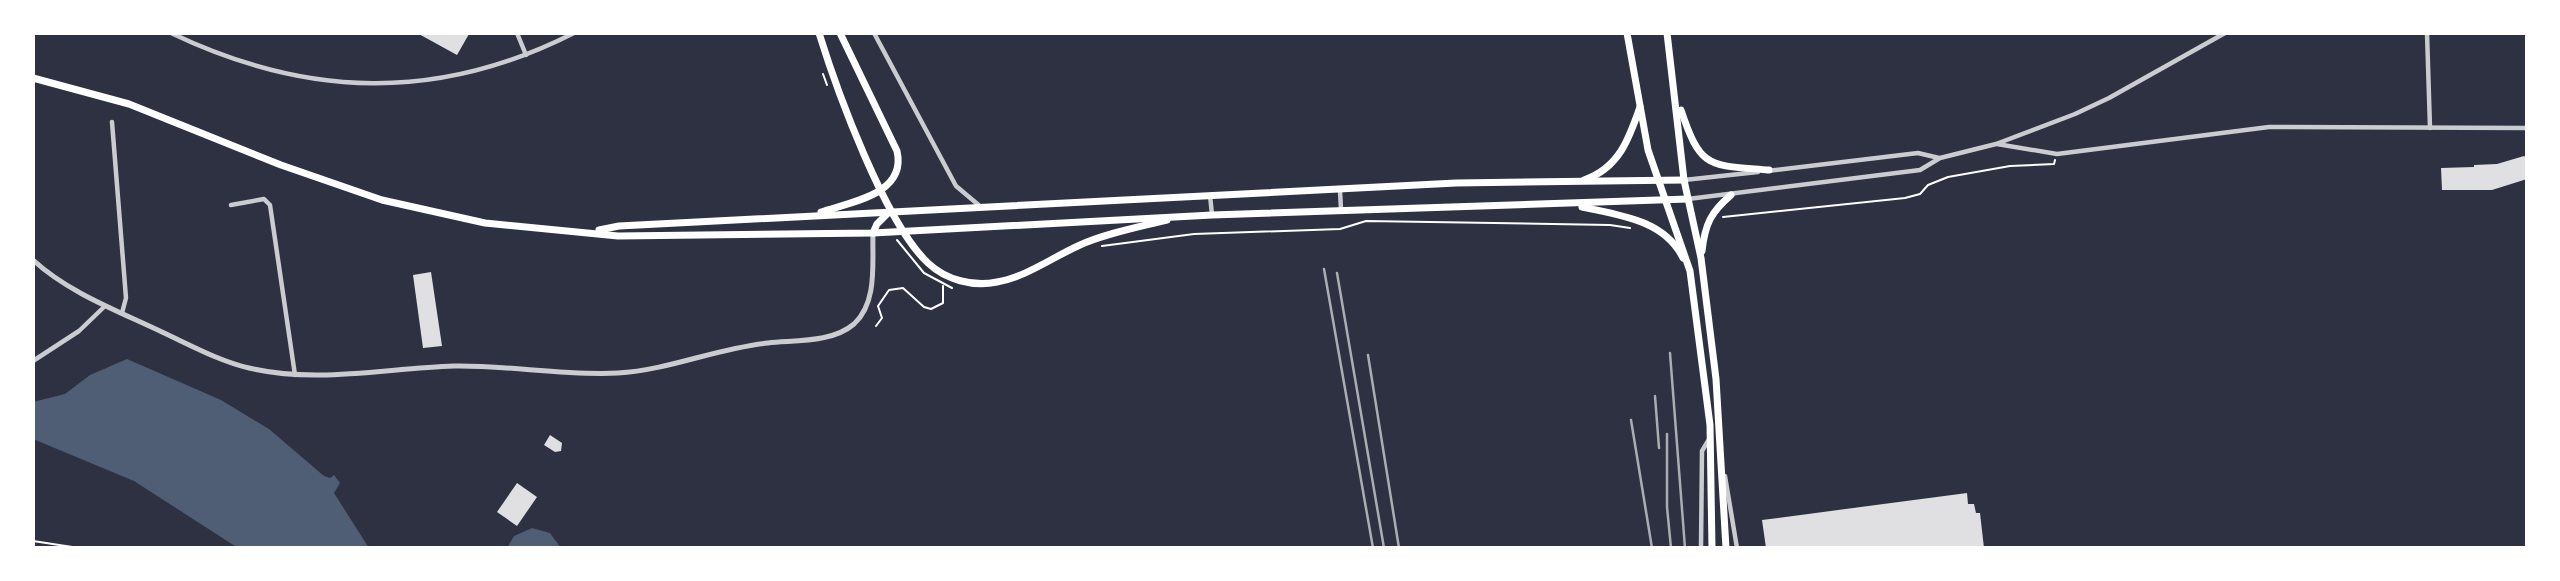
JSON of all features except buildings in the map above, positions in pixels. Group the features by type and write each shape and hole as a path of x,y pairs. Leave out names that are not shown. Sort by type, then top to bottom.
{"main road":[{"path":"819,33 868,160 899,224 921,256 937,271 956,280 975,283 999,282 1083,244 1181,216"},
{"path":"809,216 886,187 899,166 897,150 840,33"},
{"path":"1628,33 1648,150 1668,201 1690,271 1711,437 1712,548"},
{"path":"1667,33 1688,200 1702,258 1723,470 1726,548"},
{"path":"33,78 129,104 281,165 382,200 485,223 618,236 873,233 1021,228 1091,220 1181,216 1688,200"},
{"path":"1675,95 1692,141 1706,160 1721,166 1769,170"},
{"path":"1575,183 1601,172 1617,159 1627,145 1640,106"},
{"path":"592,232 619,226 1210,194 1456,183 1685,180"},
{"path":"1702,258 1707,222 1714,210 1731,195"},
{"path":"1572,205 1634,218 1648,225 1671,241 1690,271"},
{"path":"873,233 877,224 890,211"}],"street":[{"path":"171,33 265,70 340,83 373,85 430,81 482,70 526,55 574,33"},
{"path":"517,33 526,55"},
{"path":"874,33 949,175 962,193 981,208"},
{"path":"1688,200 1920,170 1940,158 1996,144 2109,98 2225,33"},
{"path":"2427,33 2430,128"},
{"path":"112,122 126,299 122,313"},
{"path":"1996,144 2057,153 2258,128 2527,128"},
{"path":"1685,180 1918,153 1940,158"},
{"path":"1340,189 1341,210"},
{"path":"1210,194 1212,215"},
{"path":"231,205 264,199 270,205 295,375"},
{"path":"33,260 60,280 105,306 246,368 295,375 456,366 618,373 665,366 748,345 835,334 857,321 869,300 873,233"},
{"path":"33,361 79,331 105,306"},
{"path":"1701,548 1702,451 1711,437"},
{"path":"1723,470 1732,508 1737,548"}],"path":[{"path":"1718,218 1905,198 1920,194 1928,184 1948,177 2010,166 2054,164"},
{"path":"1107,246 1194,234 1340,229 1371,221 1610,225 1630,228"},
{"path":"876,326 881,318 878,306 889,290 903,288 924,307 931,309 943,303 943,285 950,287"},
{"path":"33,541 79,548"}],"water":[{"path":"127,359 221,400 269,429 324,476 330,478 334,475 340,483 334,493 369,548 238,548 134,481 33,439 33,402 65,394 90,375"},
{"path":"532,528 550,533 561,548 507,548 514,536"}],"railway":[{"path":"1324,269 1373,548"},
{"path":"1337,273 1384,548"},
{"path":"1670,353 1685,548"},
{"path":"1368,355 1399,548"},
{"path":"1655,396 1659,448"},
{"path":"1631,420 1652,548"},
{"path":"1667,434 1667,507 1671,548"}]}
